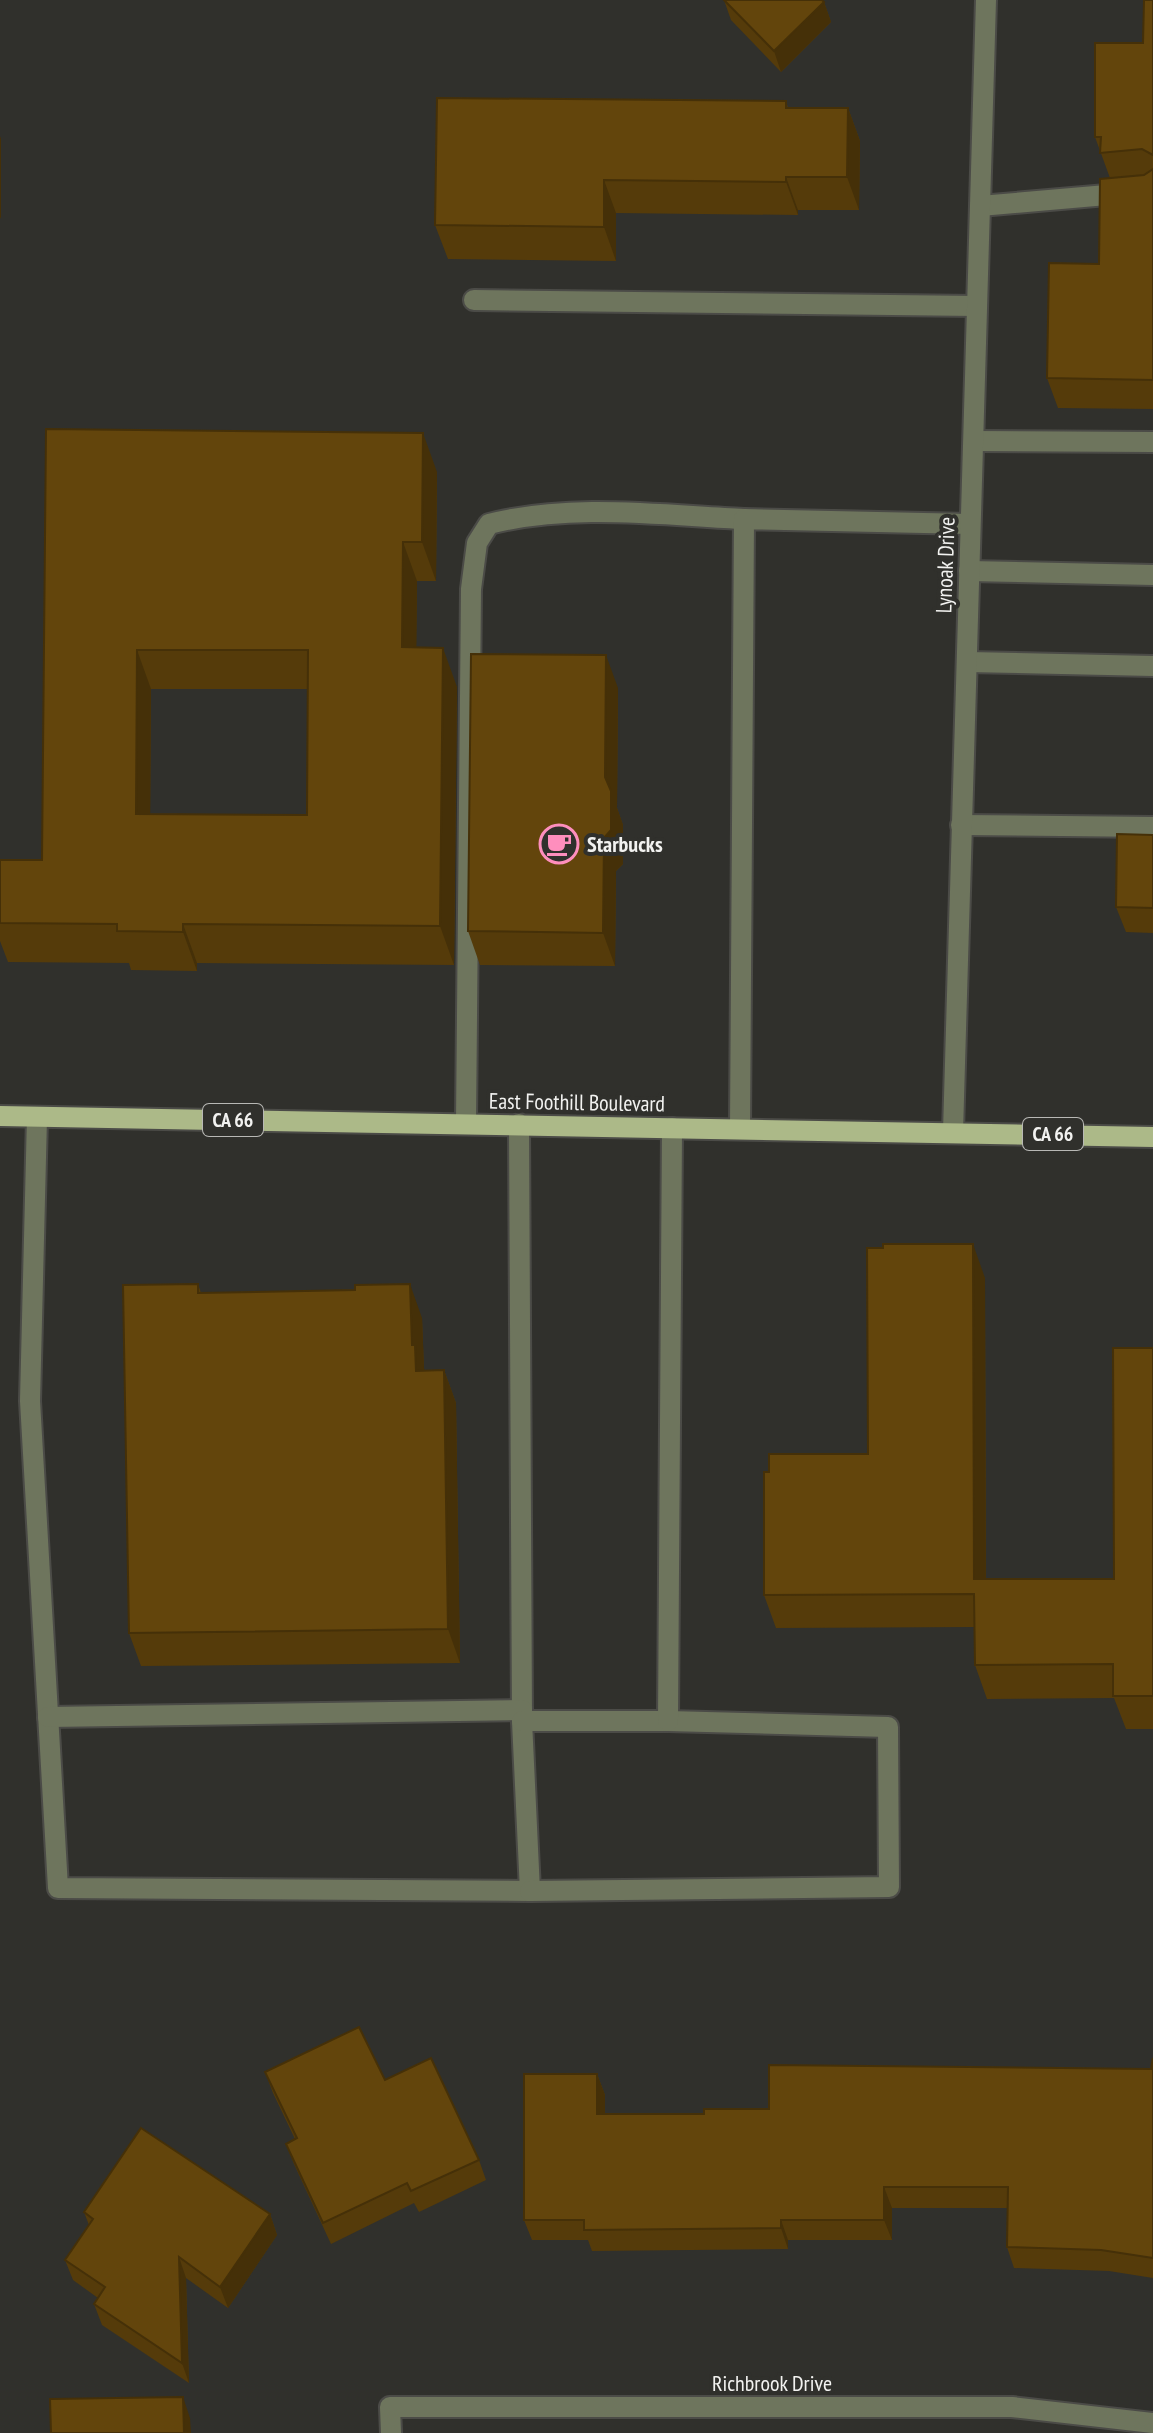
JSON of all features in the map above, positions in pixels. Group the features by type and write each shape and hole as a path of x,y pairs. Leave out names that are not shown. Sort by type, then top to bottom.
{"main road":[{"name":"East Foothill Boulevard","path":"0,1116 1153,1137"}],"street":[{"name":"Lynoak Drive","path":"953,1132 986,0"},
{"path":"980,206 1153,191"},
{"path":"474,300 977,306"},
{"path":"974,441 1153,442"},
{"path":"466,1123 471,589 477,543 489,524 522,515 628,513 970,524"},
{"path":"740,1129 744,519"},
{"path":"969,571 1153,575"},
{"path":"967,662 1153,666"},
{"path":"961,825 1153,827"},
{"path":"37,1117 30,1401 48,1717 58,1888 530,1891 889,1887 888,1727 522,1716 48,1717"},
{"path":"519,1124 522,1716 530,1891"},
{"path":"668,1721 672,1128"},
{"name":"Richbrook Drive","path":"391,2433 390,2407 1012,2407 1153,2423"}],"building":[{"path":"724,0 822,0 824,2 774,51"},
{"path":"1144,0 1153,0 1153,155 1142,149 1100,153 1101,137 1095,137 1095,43 1143,43"},
{"path":"437,98 786,101 786,108 848,108 847,177 786,177 786,182 604,180 604,227 435,225"},
{"path":"1153,169 1153,380 1047,378 1049,263 1099,264 1100,179 1144,175"},
{"path":"46,429 423,433 422,542 403,542 402,647 443,648 440,926 183,924 183,932 117,931 117,924 0,923 0,860 42,860","holes":["137,650 308,650 307,815 136,814"]},
{"name":"Starbucks","path":"471,654 606,655 605,777 611,791 611,830 604,838 603,933 468,931"},
{"path":"1117,834 1153,835 1153,908 1116,907"},
{"path":"883,1244 973,1244 974,1579 1114,1579 1113,1348 1153,1348 1153,1696 1113,1696 1113,1664 975,1665 974,1594 764,1595 764,1472 769,1472 769,1454 868,1454 867,1248 883,1248"},
{"path":"198,1284 198,1293 355,1290 355,1285 410,1284 416,1371 444,1370 448,1629 129,1633 123,1285"},
{"path":"359,2027 385,2080 431,2058 479,2160 411,2191 407,2183 323,2223 286,2144 297,2138 265,2072"},
{"path":"1153,2058 1153,2258 1101,2250 1007,2247 1008,2187 884,2187 884,2220 781,2220 781,2228 584,2230 584,2220 524,2220 524,2074 597,2074 597,2114 704,2114 704,2109 769,2109 769,2065 1151,2069"},
{"path":"141,2128 270,2214 220,2287 179,2257 182,2363 94,2304 105,2287 65,2260 93,2219 84,2212"},
{"path":"183,2397 184,2433 51,2433 50,2399"}],"place":[{"name":"Starbucks","path":"559,844"}]}
